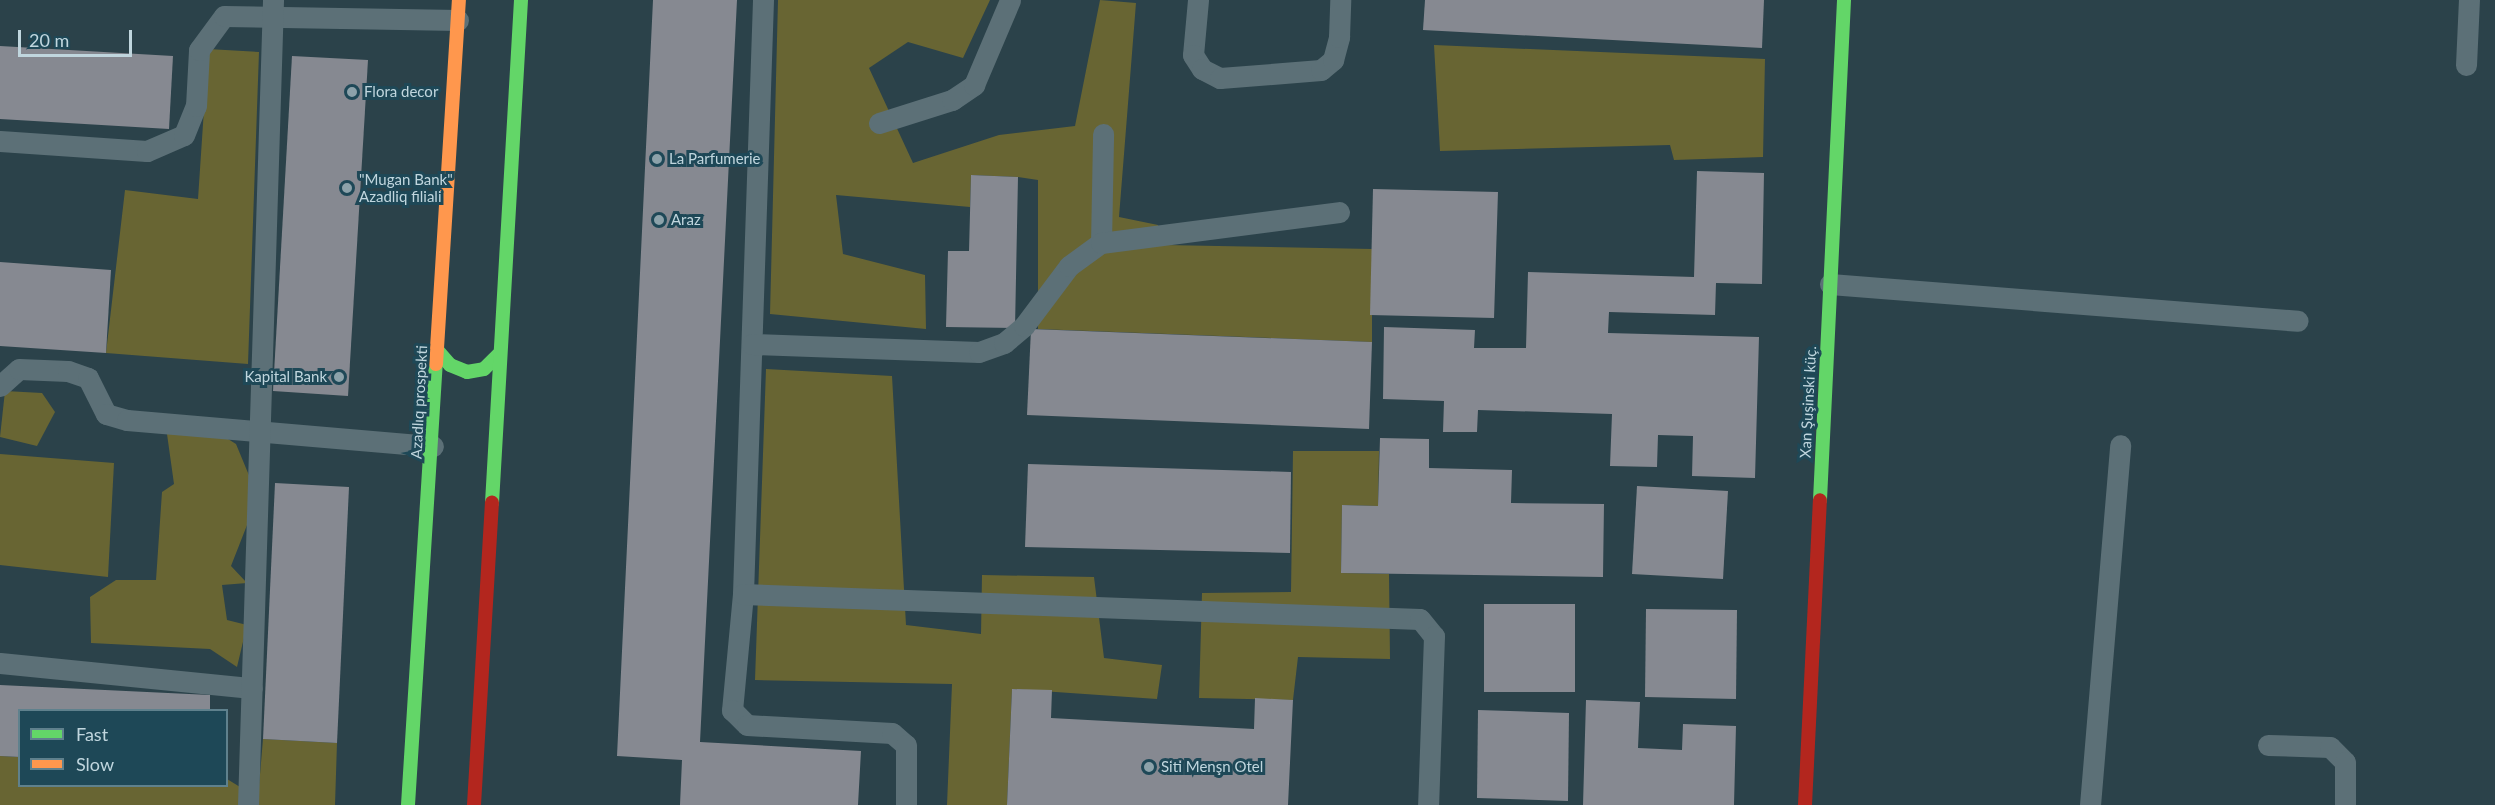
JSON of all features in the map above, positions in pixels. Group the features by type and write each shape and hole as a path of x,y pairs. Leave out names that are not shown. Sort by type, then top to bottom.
{"main road":[{"path":"474,805 498,355 521,0"},
{"name":"Xan Şuşinski küç.","path":"1805,805 1844,0"},
{"name":"Azadlıq prospekti","path":"408,805 433,446 458,10"},
{"path":"438,351 450,365 467,372 484,369 498,355"}],"lane":[{"path":"763,0 744,594 732,710 747,725 892,734 906,745 906,805"},
{"path":"879,123 952,100 974,85 1010,0"},
{"path":"1198,0 1193,55 1202,69 1220,78 1321,70 1333,60 1339,37 1340,0"},
{"path":"2466,64 2469,0"},
{"path":"248,805 273,7"},
{"path":"0,141 147,151 184,135 196,106 200,50 209,30 224,16 273,7 458,10"},
{"path":"1101,243 1103,134"},
{"path":"752,344 979,352 1004,343 1024,327 1069,266 1101,243 1339,212"},
{"path":"1830,284 2298,321"},
{"path":"0,386 19,369 68,371 88,378 106,414 260,435 433,446"},
{"path":"2090,805 2120,445"},
{"path":"744,594 1420,619 1434,636 1428,805"},
{"path":"0,663 252,688"},
{"path":"2268,745 2330,747 2346,762 2345,805"}],"shaded area":[{"path":"778,0 990,0 963,58 908,42 869,68 913,163 999,135 1075,126 1100,0 1136,3 1119,217 1158,225 1164,245 1372,249 1372,342 1038,329 1038,180 1018,177 971,175 970,207 836,195 843,254 925,275 926,329 770,314"},
{"path":"1434,45 1765,59 1763,157 1674,160 1670,145 1440,151"},
{"path":"208,49 259,52 248,364 106,353 125,190 198,199"},
{"path":"766,369 892,376 906,625 981,634 982,575 1094,577 1104,658 1162,665 1157,699 1012,689 1007,805 947,805 952,684 755,680"},
{"path":"5,391 42,393 55,412 37,446 0,437"},
{"path":"212,429 236,444 258,497 231,566 247,583 222,585 227,620 247,625 237,667 210,649 91,643 90,597 116,580 156,580 162,492 174,484 167,434"},
{"path":"1293,451 1379,451 1378,506 1342,505 1341,573 1389,574 1390,659 1298,657 1293,700 1199,698 1202,593 1291,592"},
{"path":"0,454 114,463 108,577 0,565"},
{"path":"263,739 337,743 335,805 0,805 0,756 18,757 18,787 228,787 228,780 258,798"}],"building":[{"path":"653,0 737,0 700,742 861,751 858,805 680,805 682,760 617,756"},
{"path":"1425,0 1764,0 1762,48 1423,30"},
{"path":"0,46 173,56 169,129 0,119"},
{"path":"292,56 368,60 348,396 273,391"},
{"path":"1697,171 1764,173 1762,284 1716,283 1715,315 1609,312 1608,333 1759,337 1755,478 1692,476 1693,436 1658,435 1657,467 1610,466 1612,414 1478,410 1477,432 1443,432 1444,401 1383,399 1384,327 1475,330 1474,348 1526,348 1528,272 1694,277"},
{"path":"971,175 1018,177 1015,328 946,327 948,251 969,251"},
{"path":"1373,189 1498,192 1494,318 1370,315"},
{"path":"0,262 111,270 106,353 0,346"},
{"path":"1031,329 1372,342 1369,429 1027,415"},
{"path":"1380,438 1429,439 1429,468 1512,470 1511,503 1604,504 1603,577 1341,573 1342,505 1378,506"},
{"path":"1028,464 1291,472 1290,553 1025,547"},
{"path":"275,483 349,487 337,743 263,739"},
{"path":"1637,486 1728,491 1723,579 1632,574"},
{"path":"1484,604 1575,604 1575,692 1484,692"},
{"path":"1646,609 1737,610 1736,699 1645,697"},
{"path":"0,685 210,695 210,709 18,709 18,757 0,756"},
{"name":"Siti Menşn Otel","path":"1012,689 1052,690 1051,718 1254,729 1255,698 1293,700 1288,805 1007,805"},
{"path":"1586,700 1640,702 1638,748 1682,750 1683,724 1736,726 1734,805 1583,805"},
{"path":"1478,710 1569,713 1568,801 1477,798"}],"traffic: fast":[{"path":"492,503 521,0"},
{"path":"1820,500 1844,0"},
{"path":"438,351 450,365 467,372 484,369 498,355"},
{"path":"408,805 436,364"}],"traffic: slow":[{"path":"436,364 459,0"}],"traffic: jam":[{"path":"1805,805 1820,500"},
{"path":"474,805 492,503"}],"place":[{"name":"Flora decor","path":"352,92"},
{"name":"La Parfumerie","path":"657,159"},
{"name":"\"Mugan Bank\" Azadliq filiali","path":"347,188"},
{"name":"Araz","path":"659,220"},
{"name":"Kapital Bank","path":"339,377"},
{"name":"Siti Menşn Otel","path":"1149,767"}]}
